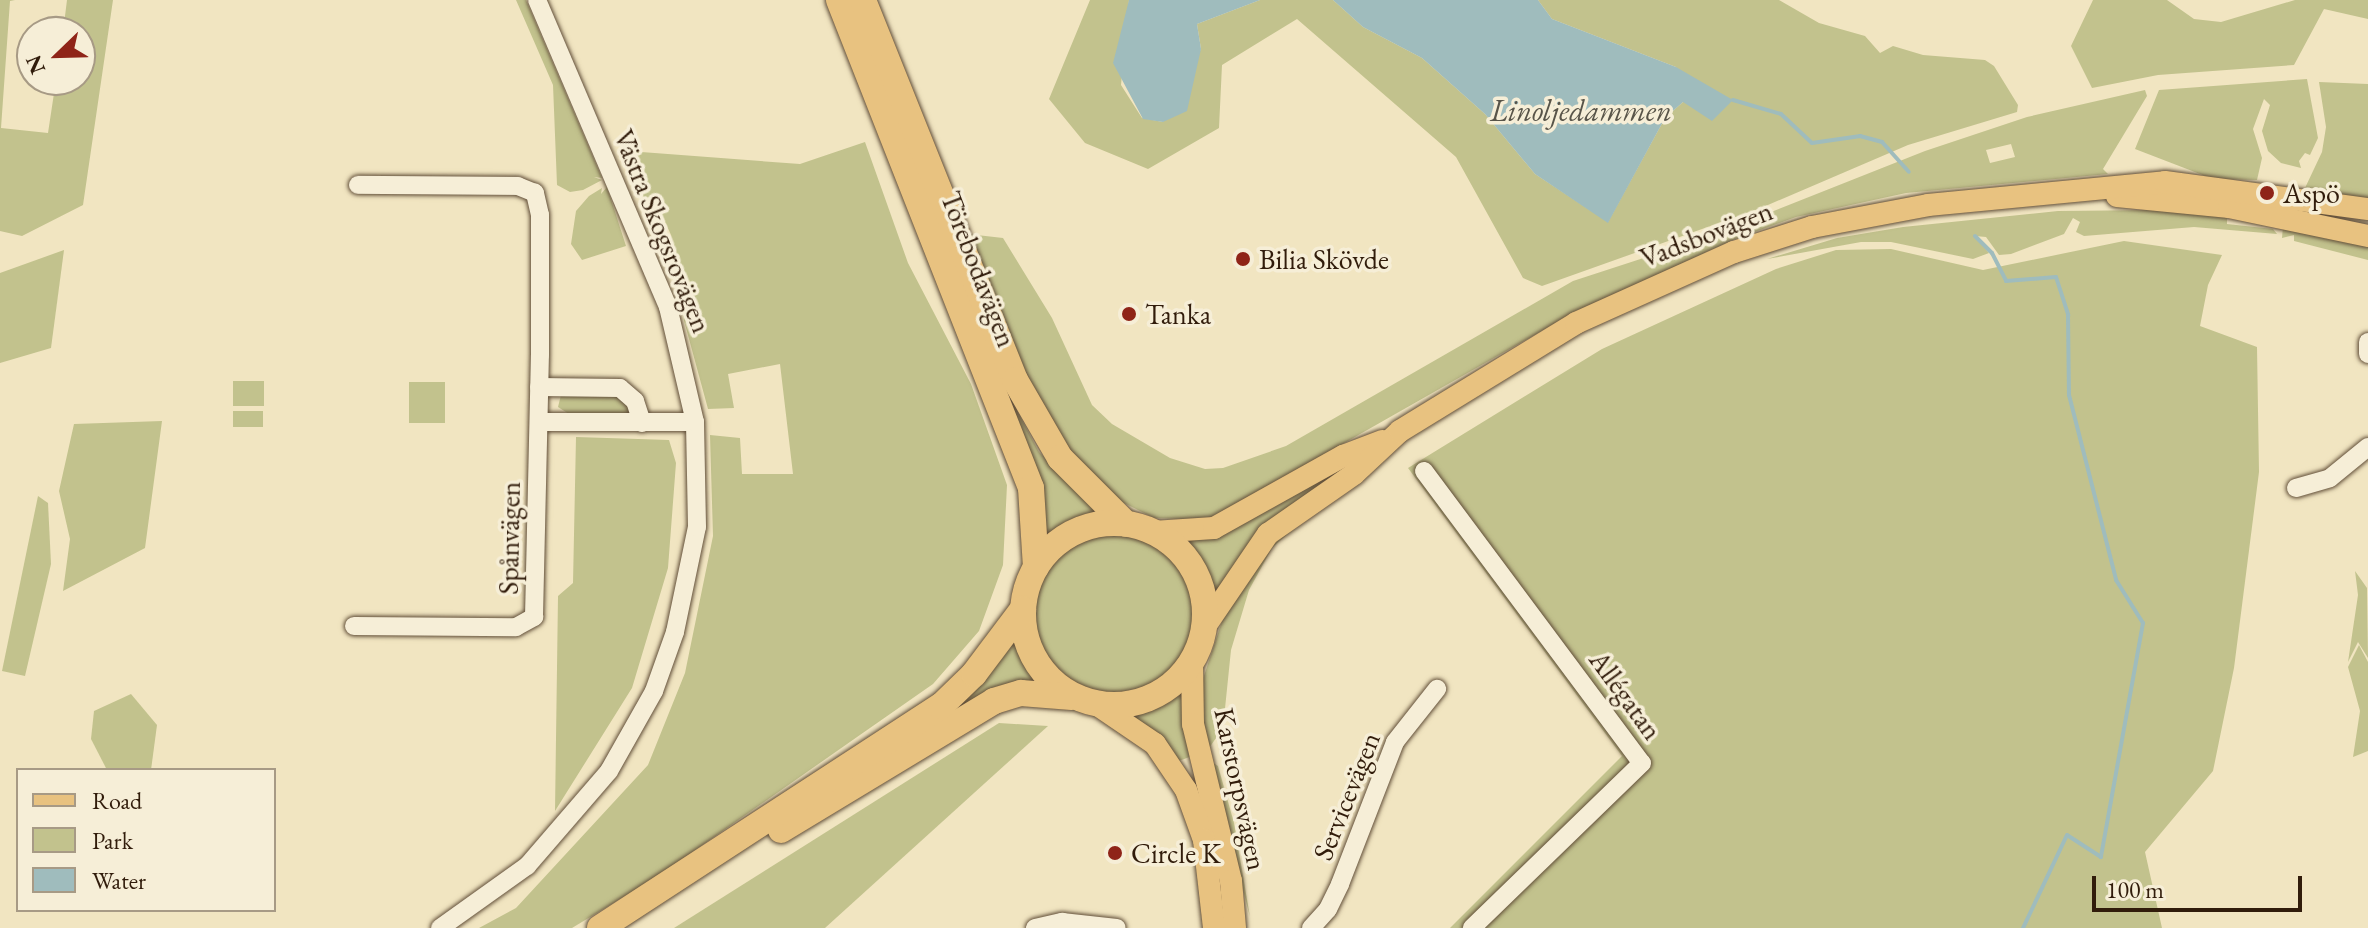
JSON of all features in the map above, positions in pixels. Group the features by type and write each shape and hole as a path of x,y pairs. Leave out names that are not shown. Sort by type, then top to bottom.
{"highway":[{"name":"Törebodavägen","path":"839,0 1031,488 1036,567"},
{"name":"Törebodavägen","path":"863,0 1015,380 1060,458 1126,524"},
{"path":"600,928 941,706 974,674 1023,609 1036,567 1074,532 1126,524 1153,532 1173,544 1195,571 1203,593 1204,628 1192,662 1174,683 1151,698 1124,705 1021,693 994,701 626,928"},
{"path":"1023,609 1026,640 1040,668 1086,701"}],"main road":[{"name":"Vadsbovägen","path":"1153,532 1214,528 1343,456 1390,438 1576,323 1672,276 1761,242 1928,205 2080,193 2165,182 2368,209"},
{"name":"Vadsbovägen","path":"2080,193 2229,207 2368,236"},
{"name":"Vadsbovägen","path":"1204,628 1268,534 1354,474 1390,438"},
{"name":"Karstorpsvägen","path":"1192,662 1193,724 1231,881 1235,928"},
{"name":"Karstorpsvägen","path":"1086,701 1155,744 1186,790 1207,854 1214,928"}],"street":[{"name":"Västra Skogsrovägen","path":"440,928 496,892 554,839 632,734 664,662 687,583 697,527 695,422 668,307 537,0"},
{"name":"Spånvägen","path":"354,626 516,627 534,617 539,422 540,215 535,193 518,186 358,185"},
{"path":"2368,342 2368,354"},
{"path":"539,387 620,388 635,401 642,423"},
{"path":"539,422 695,422"},
{"path":"2296,488 2330,478 2368,447"},
{"name":"Allégatan","path":"1424,471 1642,763 1472,928"},
{"name":"Servicevägen","path":"1311,928 1328,909 1340,884 1395,742 1437,689"},
{"path":"1035,928 1062,922 1117,928"}],"green space":[{"path":"0,0 15,0 10,1 1,128 48,133 54,96 96,96 96,16 65,16 67,0 113,0 83,205 22,236 0,231"},
{"path":"516,0 526,0 602,178 594,177 602,180 583,190 570,192 557,185 553,85"},
{"path":"1090,0 1129,0 1121,85 1142,118 1163,122 1201,49 1197,24 1260,0 1333,0 1363,27 1422,58 1485,114 1535,174 1608,222 1665,118 1683,102 1676,67 1552,19 1538,0 1779,0 1819,23 1865,36 1880,53 1893,46 1923,55 1985,60 1994,66 2018,105 2017,112 1908,145 1761,208 1542,286 1523,278 1456,157 1297,19 1222,65 1219,128 1148,169 1085,143 1049,99"},
{"path":"2093,0 2167,0 2194,19 2221,22 2295,0 2368,0 2368,19 2324,9 2294,65 2158,75 2092,88 2071,46"},
{"path":"2307,79 2318,138 2310,155 2305,153 2299,161 2301,168 2281,163 2268,151 2262,131 2270,105 2264,99 2253,129 2262,158 2257,180 2213,179 2135,149 2159,90"},
{"path":"2319,82 2368,84 2368,202 2305,188 2322,152 2326,127"},
{"path":"2145,90 2147,96 2103,169 2108,174 1906,193 1796,217 1735,239 1566,317 1209,520 1154,518 1112,497 1079,468 1031,385 968,234 1003,238 1052,318 1092,405 1112,424 1170,458 1205,469 1223,468 1286,446 1573,281 1708,237 1925,151 2027,117","holes":["2011,144 2015,157 1990,163 1986,150"]},
{"path":"865,142 908,263 971,384 1007,485 1003,565 979,631 933,684 658,876 572,928 479,928 516,908 648,765 685,673 713,536 710,435 740,438 742,474 793,474 780,364 728,374 734,408 708,409 679,302 671,235 658,206 648,210 628,151 800,164"},
{"path":"607,187 626,246 582,260 571,244 576,211 589,196 602,188 601,194"},
{"path":"2159,210 2227,217 2227,224 2273,229 2277,234 2194,227 2084,236 2076,232 2080,222 2073,218 2064,234 2011,254 1999,255 1986,237 1975,236 1989,253 1973,259 1891,242 1861,242 1767,259 1837,238 1903,227 2058,211"},
{"path":"2283,226 2368,246 2368,260 2294,241 2294,235 2282,238"},
{"path":"2124,241 2222,255 2208,285 2200,326 2257,347 2259,472 2234,668 2213,771 2145,852 2162,928 1450,928 1622,756 1408,468 1602,349 1776,269 1836,250 1891,249 1983,270"},
{"path":"64,250 51,348 0,363 0,273"},
{"path":"233,381 264,381 264,406 233,406"},
{"path":"409,382 445,382 445,423 409,423"},
{"path":"618,394 635,415 569,414 558,407 561,395"},
{"path":"1015,407 1039,452 1103,513 1102,519 1073,527 1047,544 1010,410"},
{"path":"233,411 263,411 263,427 233,427"},
{"path":"162,421 145,548 63,591 70,539 59,491 74,424"},
{"path":"576,437 669,440 676,463 668,568 632,688 555,811 558,596 573,583"},
{"path":"1348,463 1208,602 1182,542 1227,533"},
{"path":"38,496 48,503 51,564 25,676 2,671"},
{"path":"1301,522 1272,548 1249,590 1231,650 1223,728 1207,751 1200,688 1226,609 1279,535"},
{"path":"1112,531 1144,537 1171,555 1189,582 1195,614 1189,646 1171,673 1144,691 1112,697 1080,691 1053,673 1035,646 1029,614 1035,582 1053,555 1080,537"},
{"path":"2355,571 2367,588 2368,658 2358,642 2348,662 2358,595"},
{"path":"1017,627 1025,655 1042,680 1039,685 934,720"},
{"path":"2359,645 2368,662 2368,751 2353,757 2360,711 2348,667"},
{"path":"1181,682 1186,684 1195,755 1176,762 1127,715"},
{"path":"131,694 157,725 151,768 106,768 91,739 94,711"},
{"path":"999,723 1048,726 825,928 674,928"},
{"path":"1210,761 1218,766 1234,823 1250,917"}],"water":[{"path":"1129,0 1260,0 1197,24 1201,49 1187,111 1163,122 1143,119 1113,63"},
{"name":"Linoljedammen","path":"1333,0 1538,0 1552,19 1676,67 1733,100 1712,121 1683,102 1665,118 1608,223 1535,174 1485,114 1422,58 1363,27"}],"waterway":[{"path":"1733,100 1781,114 1812,143 1860,136 1882,142 1909,172"},
{"path":"1975,236 1992,253 2006,281 2056,277 2068,315 2069,395 2116,580 2143,623 2101,857 2067,835 2023,928"}],"place":[{"name":"Aspö","path":"2267,193"},
{"name":"Bilia Skövde","path":"1243,259"},
{"name":"Tanka","path":"1129,314"},
{"name":"Circle K","path":"1115,853"}]}
